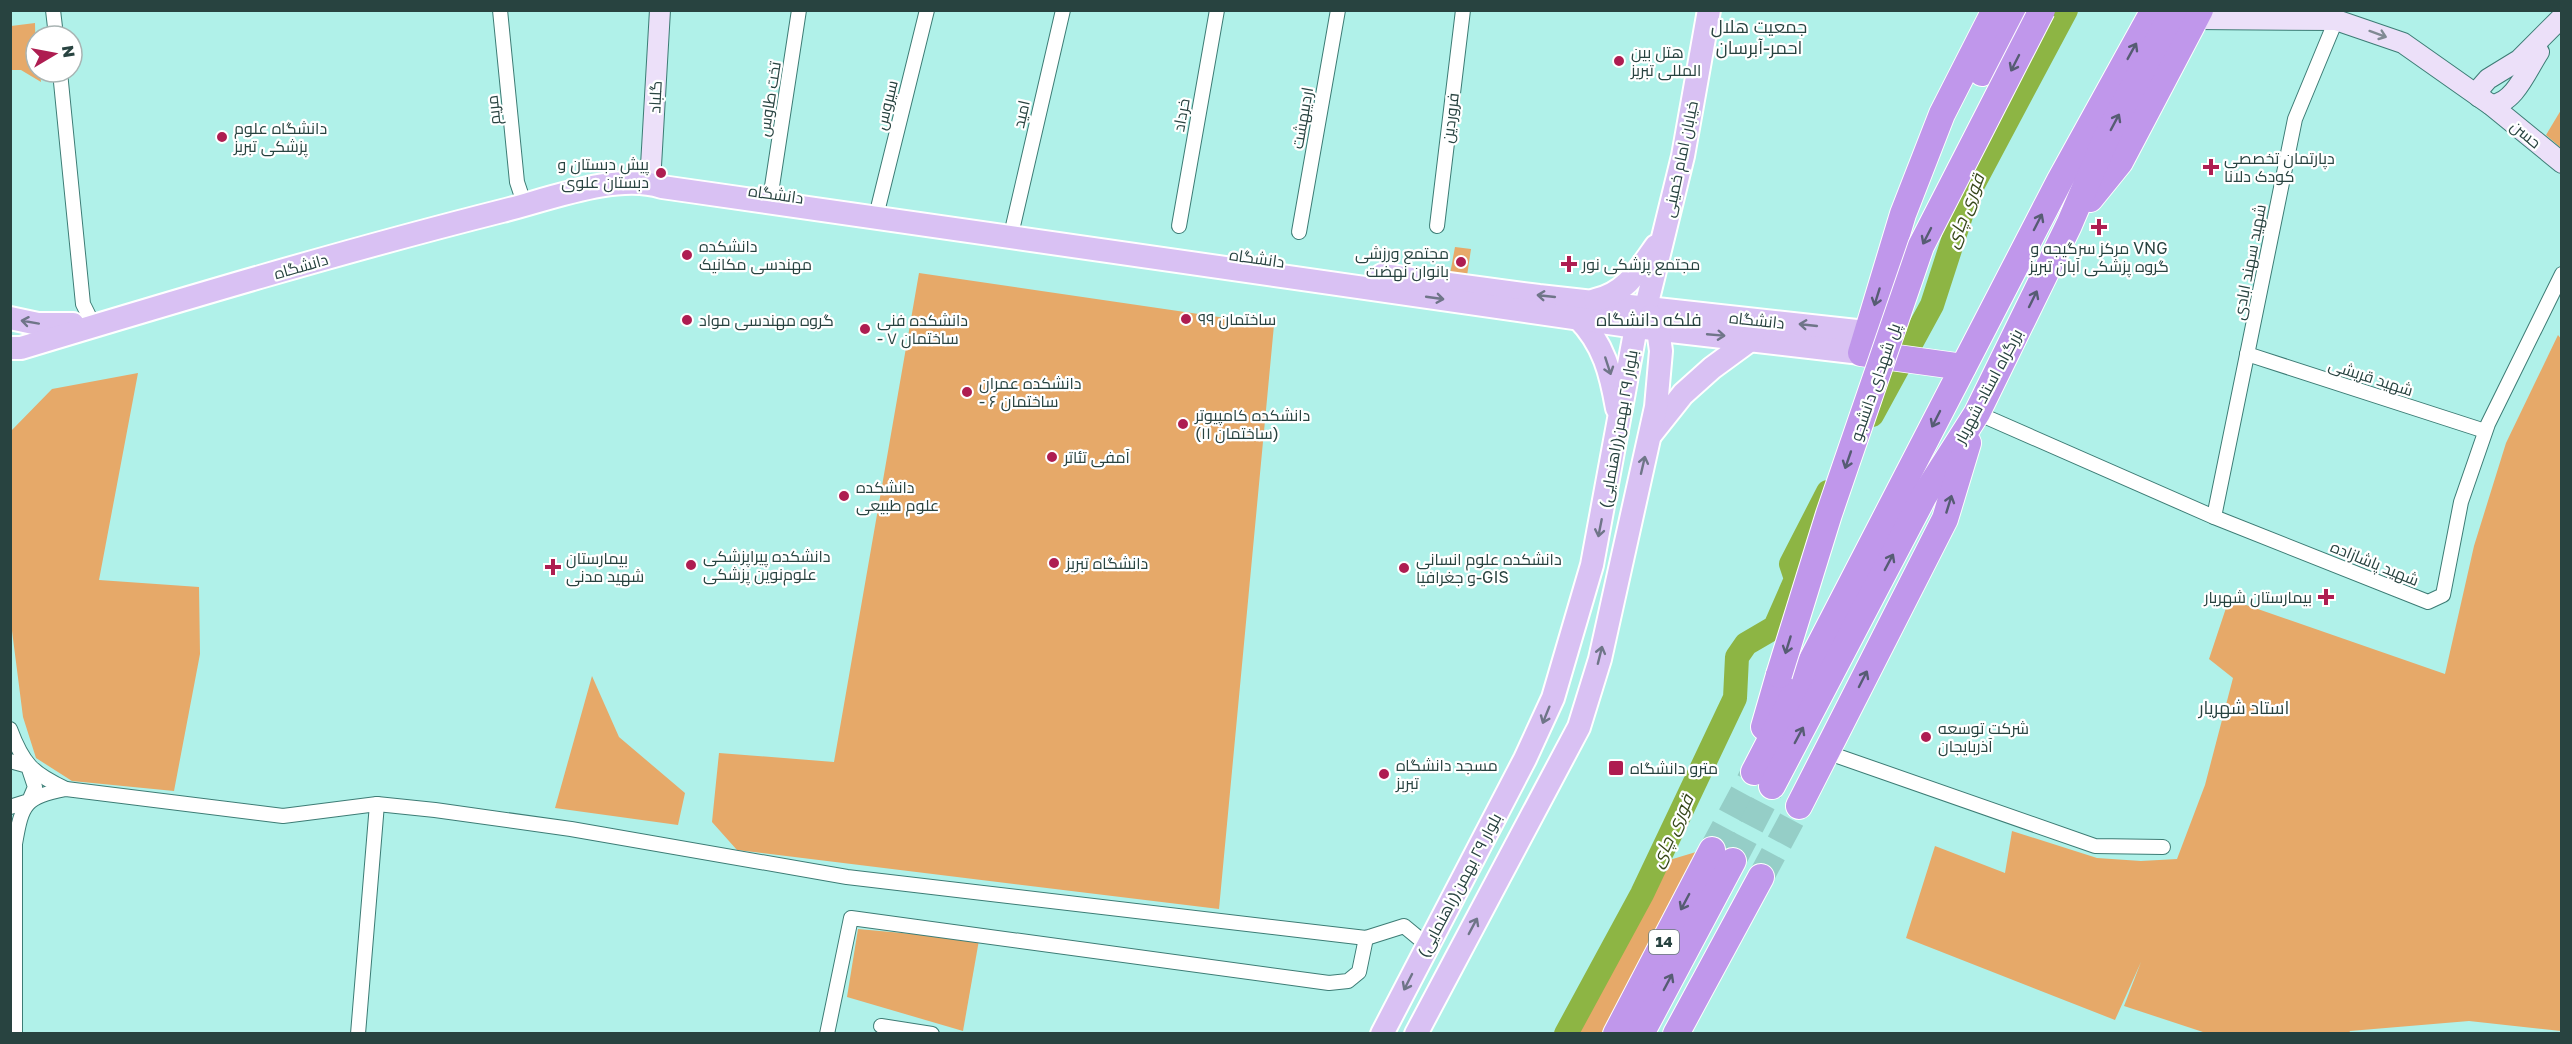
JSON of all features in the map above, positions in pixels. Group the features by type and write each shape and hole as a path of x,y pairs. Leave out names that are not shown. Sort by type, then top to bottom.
{"highway":[{"path":"1963,367 1864,342 1903,214 1942,114 1995,10"},
{"path":"1903,214 2017,10"},
{"name":"پل شهدای دانشجو","path":"1763,779 1758,745 1829,514 1921,246 2042,10"},
{"path":"1763,779 1963,367 2060,180 2154,10"},
{"name":"بزرگراه استاد شهریار","path":"1763,779 1924,496 1977,413 2069,225 2120,162 2190,14"},
{"path":"1799,806 1945,519 1977,413"},
{"name":"14","path":"1616,1034 1722,855 1641,1034"},
{"path":"1676,1034 1761,877"}],"main road":[{"name":"خیابان امام خمینی","path":"1646,321 1683,156 1709,10"},
{"name":"دانشگاه","path":"10,348 21,348 93,324 598,187 650,183 660,179 1012,226 1585,310 1753,338 1864,342"},
{"name":"دانشگاه","path":"650,183 662,187 1585,310"},
{"path":"1622,412 1610,370 1585,310 1621,290 1632,279 1664,235"},
{"name":"دانشگاه","path":"10,318 38,324 93,324"},
{"name":"دانشگاه","path":"1646,321 1864,342"},
{"name":"بلوار ٢٩ بهمن(راهنمایی)","path":"1416,1034 1579,727 1599,659 1656,406 1661,351 1646,321"},
{"name":"بلوار ٢٩ بهمن(راهنمایی)","path":"1382,1034 1525,759 1553,698 1592,565 1622,412 1646,321"},
{"path":"1649,436 1683,394 1712,368 1753,338"},
{"path":"1622,412 1633,396 1642,395 1656,406"}],"street":[{"name":"مریم","path":"500,10 517,182 525,206"},
{"name":"گلباد","path":"650,183 660,10"},
{"name":"تخت طاوس","path":"771,194 800,10"},
{"name":"سیروس","path":"878,208 927,10"},
{"name":"امید","path":"1012,226 1063,10"},
{"name":"خرداد","path":"1179,226 1217,10"},
{"name":"اردیبهشت","path":"1299,232 1338,10"},
{"name":"فروردین","path":"1437,226 1463,10"},
{"name":"حسن","path":"2190,14 2336,20 2403,43 2485,101 2562,163"},
{"path":"2518,71 2488,79 2481,87 2485,101 2505,101 2518,71 2562,18"},
{"name":"شهید سهند ابادی","path":"2214,517 2295,119 2336,20"},
{"path":"61,84 83,304 93,324"},
{"name":"شهید پاشازاده","path":"1977,413 2214,517 2427,602 2437,600 2443,595 2462,502 2485,432 2562,274"},
{"name":"شهید قریشی","path":"2247,354 2485,432"},
{"path":"10,729 19,753 28,766 41,777 66,789"},
{"path":"1826,752 2095,846 2163,847"},
{"path":"10,761 28,766"},
{"path":"15,1034 13,837 35,787 28,766"},
{"path":"10,807 23,805 41,794 66,789 283,816 377,804 571,829 847,877 1366,938 1404,926 1427,945"},
{"path":"358,1034 377,804"},
{"path":"827,1034 851,918 1329,983 1348,981 1359,972 1366,938"},
{"path":"881,1026 932,1034"}],"shaded area":[{"path":"24,24 24,72 11,70 11,26"},
{"path":"2561,110 2561,148 2546,135"},
{"name":"مجتمع ورزشی بانوان نهضت","path":"1455,247 1471,249 1467,276 1450,274"},
{"path":"919,273 1274,325 1219,909 737,850 712,822 719,753 834,762"},
{"path":"2558,335 2562,340 2561,1031 2469,1021 2350,1031 2349,1033 2206,1033 2124,1006 2141,962 2115,1020 1906,938 1935,846 2005,873 2012,831 2097,858 2141,861 2177,859 2205,785 2233,678 2209,659 2229,599 2445,674 2474,546 2506,443"},
{"path":"138,373 99,580 199,587 200,654 174,791 72,781 36,758 23,717 11,623 11,431 52,389"},
{"path":"592,676 619,737 685,793 678,825 555,808"},
{"path":"1696,852 1686,883 1607,1033 1573,1034 1666,861"},
{"path":"858,929 979,940 963,1031 847,997"}],"waterway":[{"name":"قوری چای","path":"1872,415 1932,305 1968,194 2066,10"},
{"name":"قوری چای","path":"1566,1034 1642,894 1735,698 1737,657 1746,644 1775,627 1796,579 1791,564 1828,492"}],"tunnel":[{"path":"1712,850 1754,772"},
{"path":"1733,861 1772,786"},
{"path":"1761,877 1799,806"}],"place":[{"name":"هتل بین المللی تبریز","path":"1619,61"},
{"name":"دانشگاه علوم پزشکی تبریز","path":"222,137"},
{"name":"دپارتمان تخصصی کودک دلانا","path":"2211,167"},
{"name":"پیش دبستان و دبستان علوی","path":"661,173"},
{"name":"مرکز سرگیجه و VNG گروه پزشکی آبان تبریز","path":"2099,227"},
{"name":"دانشکده مهندسی مکانیک","path":"687,255"},
{"name":"مجتمع ورزشی بانوان نهضت","path":"1461,262"},
{"name":"مجتمع پزشکی نور","path":"1569,264"},
{"name":"ساختمان ۹۹","path":"1186,319"},
{"name":"گروه مهندسی مواد","path":"687,320"},
{"name":"دانشکده فنی - ساختمان ۷","path":"865,329"},
{"name":"دانشکده عمران - ساختمان ۶","path":"967,392"},
{"name":"دانشکده کامپیوتر (ساختمان ۱۱)","path":"1183,424"},
{"name":"آمفی تئاتر","path":"1052,457"},
{"name":"دانشکده علوم طبیعی","path":"844,496"},
{"name":"دانشگاه تبریز","path":"1054,563"},
{"name":"دانشکده پیراپزشکی علوم‌نوین پزشکی","path":"691,565"},
{"name":"بیمارستان شهید مدنی","path":"553,567"},
{"name":"دانشکده علوم انسانی و جغرافیا-GIS","path":"1404,568"},
{"name":"بیمارستان شهریار","path":"2326,597"},
{"name":"شرکت توسعه آذربایجان","path":"1926,737"},
{"name":"مترو دانشگاه","path":"1616,768"},
{"name":"مسجد دانشگاه تبربز","path":"1384,774"}],"district":[{"name":"جمعیت هلال احمر-آبرسان","path":"1759,37"},
{"name":"فلکه دانشگاه","path":"1649,320"},
{"name":"استاد شهریار","path":"2244,708"}]}
